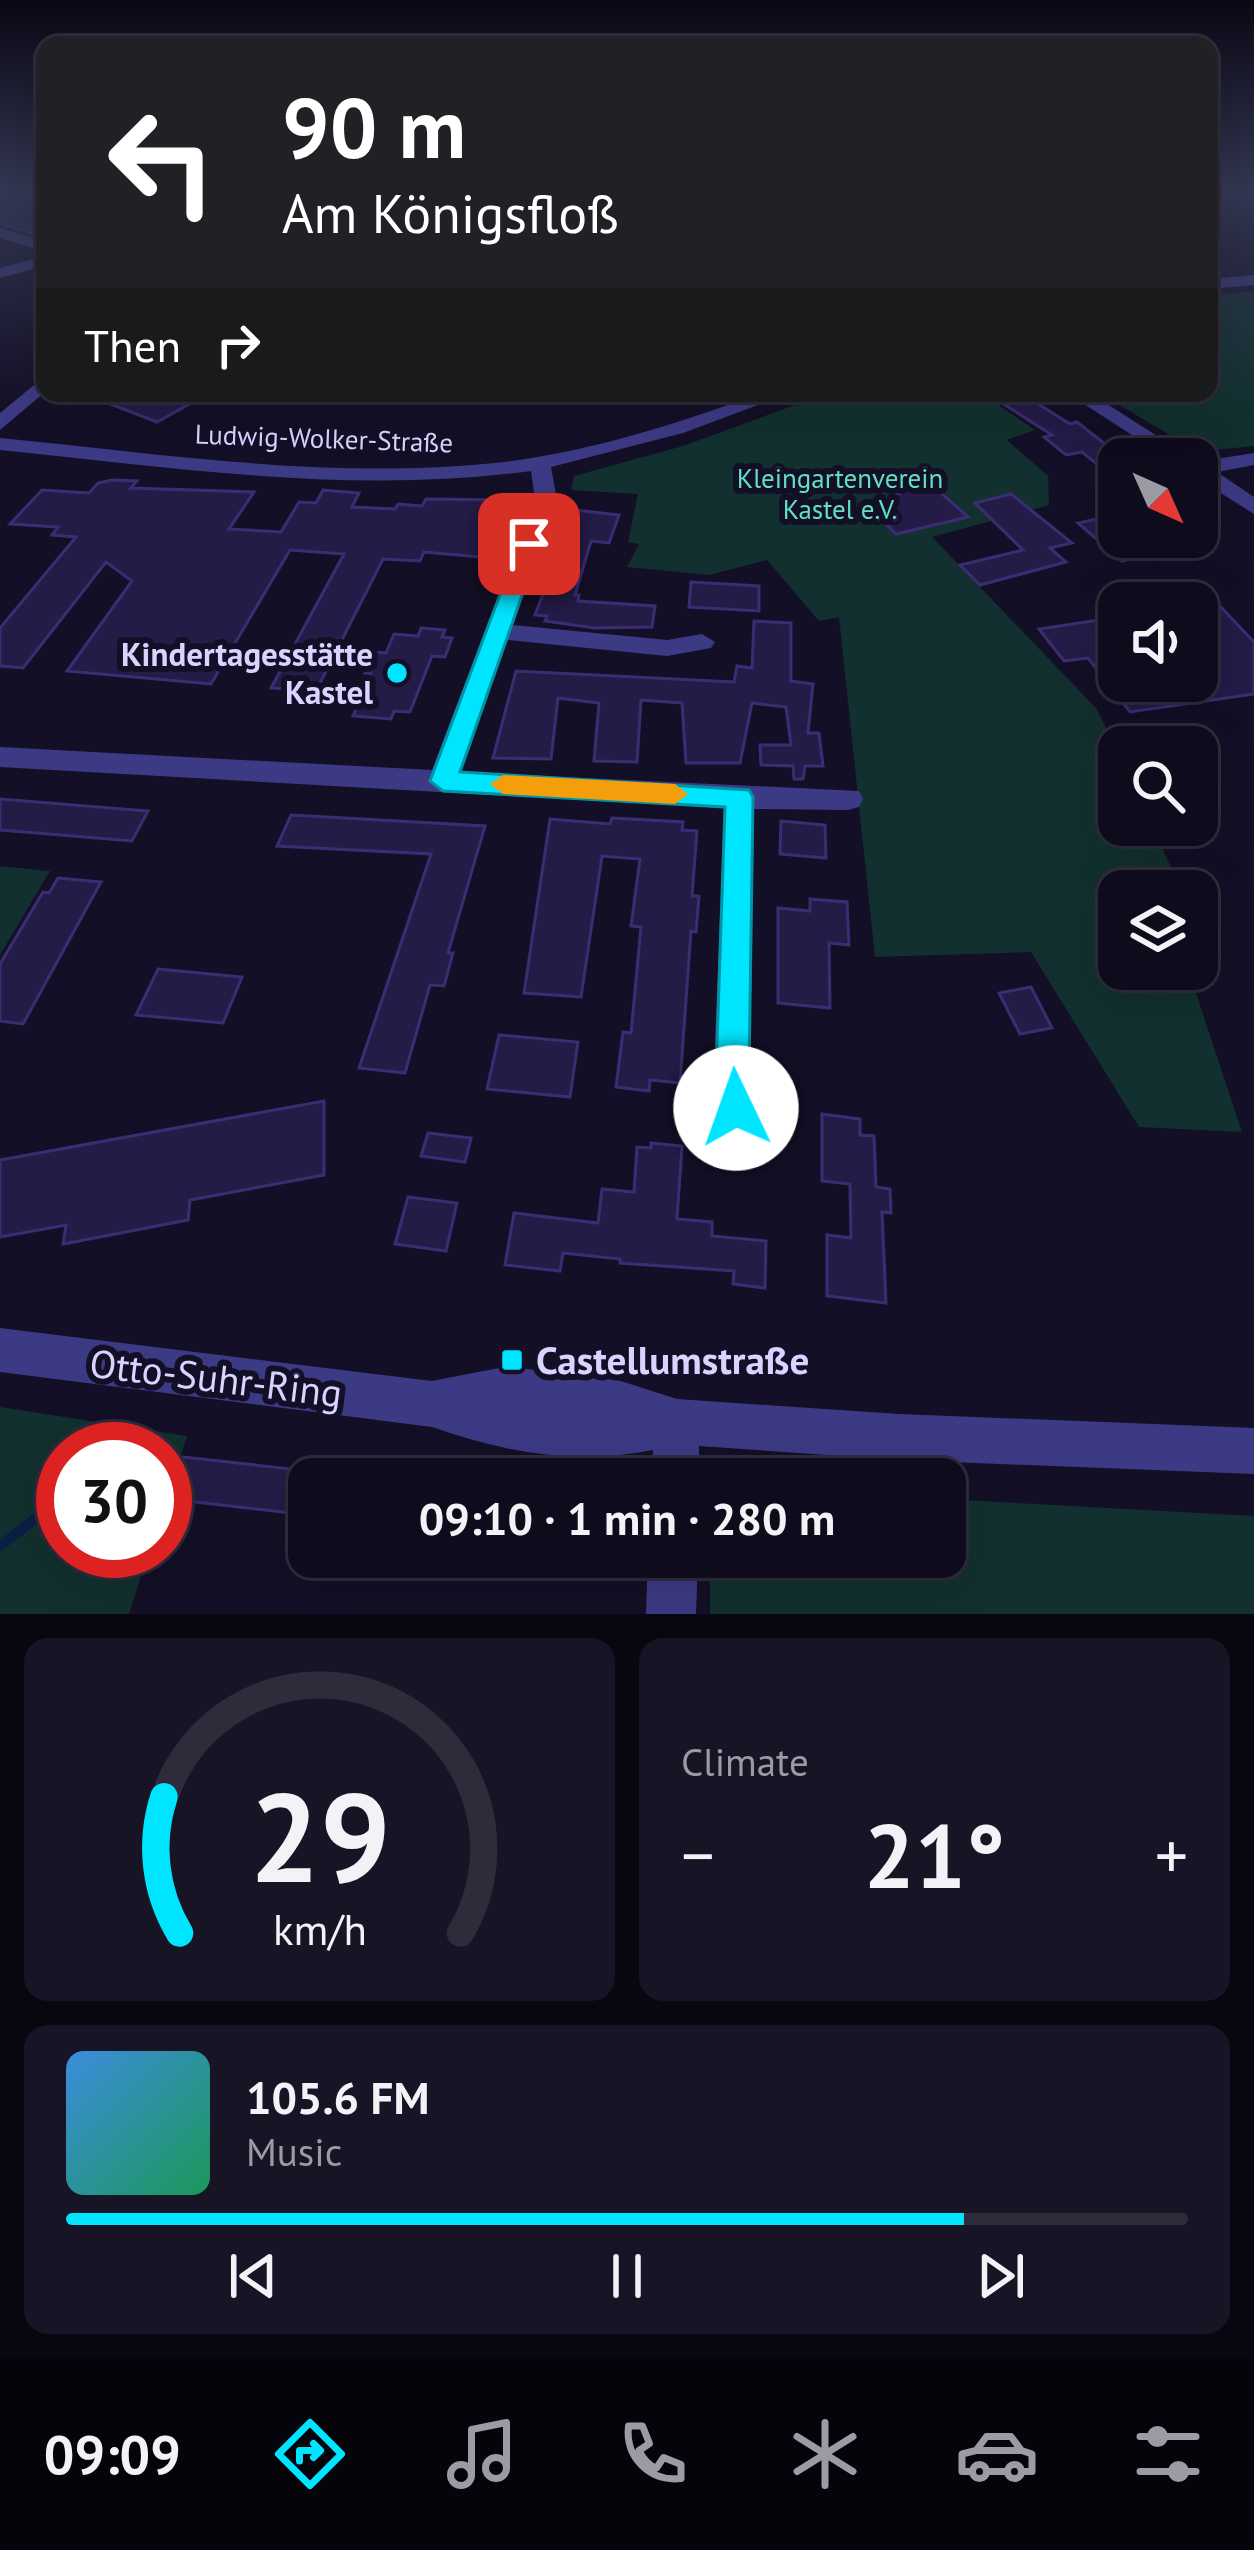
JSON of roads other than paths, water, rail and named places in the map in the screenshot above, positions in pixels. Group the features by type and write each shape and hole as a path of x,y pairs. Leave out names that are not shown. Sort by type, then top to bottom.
{"street":[{"path":"0,273 36,264"},
{"path":"1218,283 1254,280"},
{"path":"0,424 36,390"},
{"name":"Ludwig-Wolker-Straße","path":"0,444 284,470 464,472 540,463 656,436 754,402"},
{"path":"1092,402 1150,438"},
{"path":"1218,463 1254,459"},
{"path":"443,781 546,500 548,489 540,463"},
{"path":"1218,482 1254,507"},
{"path":"496,631 668,649 703,642"},
{"path":"0,757 848,799"},
{"path":"739,797 732,1073 736,1108 749,1141"},
{"name":"Otto-Suhr-Ring","path":"0,1350 431,1404 486,1423 600,1437 677,1422 899,1437 1254,1451"},
{"path":"676,1458 677,1422"},
{"path":"671,1614 672,1578"}],"waterway":[{"path":"0,1546 36,1518"}],"place":[{"name":"Kindertagesstätte Kastel","path":"397,673"},
{"name":"Castellumstraße","path":"512,1360"}],"park label":[{"name":"Kleingartenverein Kastel e.V.","path":"840,494"}]}
